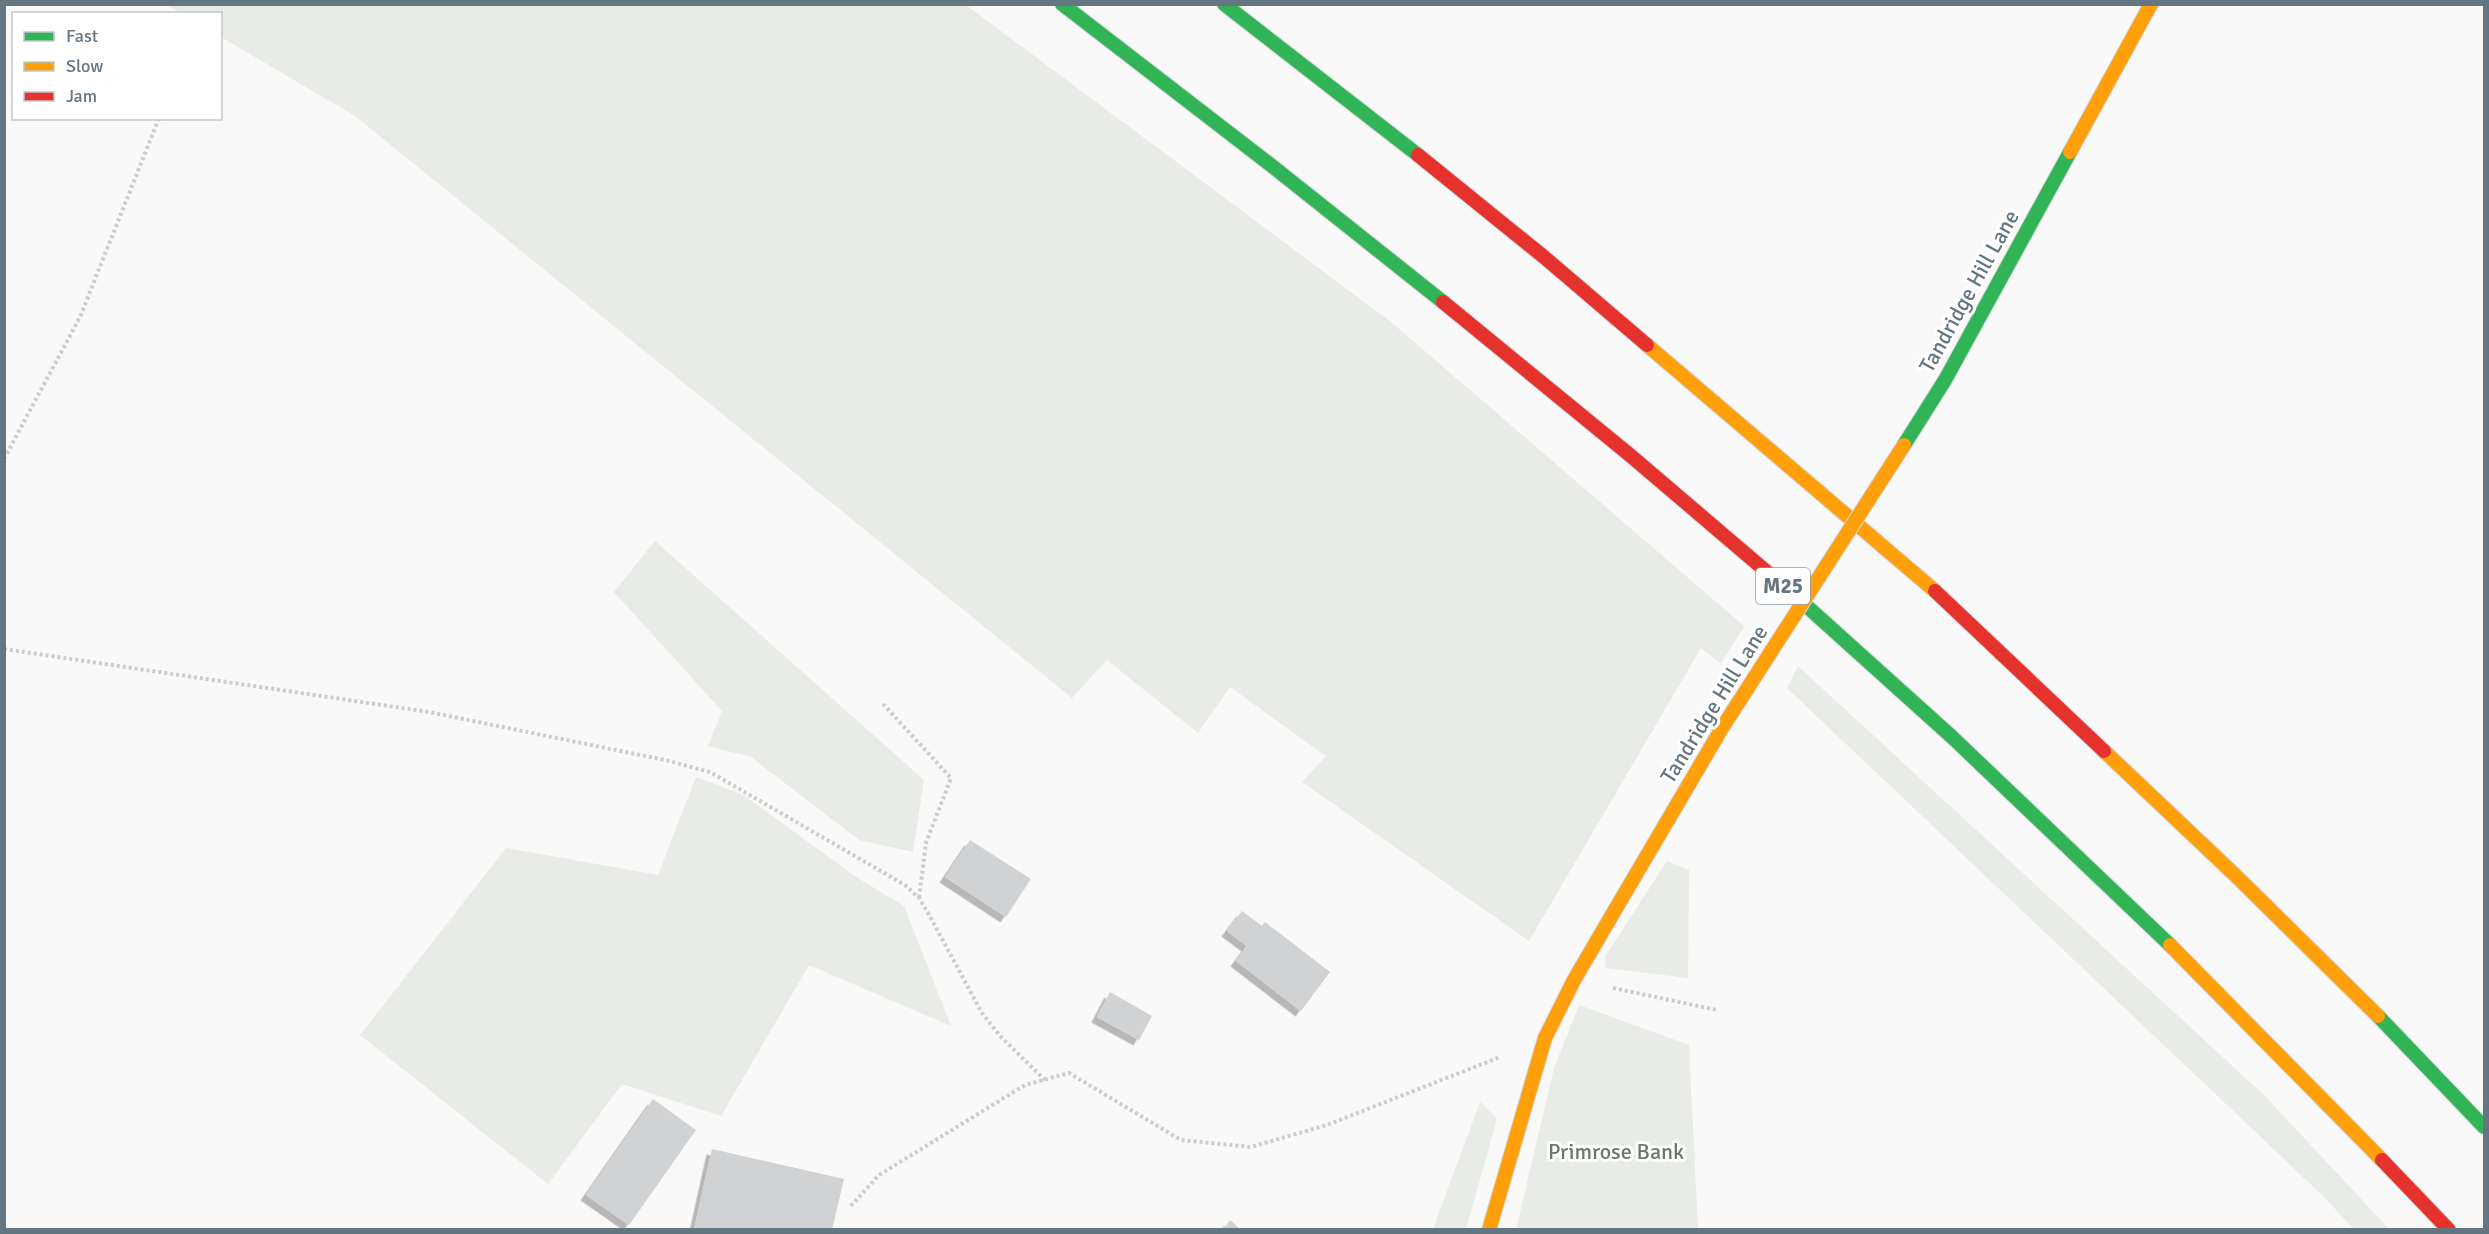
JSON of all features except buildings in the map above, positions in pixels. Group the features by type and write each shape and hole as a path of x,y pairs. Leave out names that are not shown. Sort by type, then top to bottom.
{"main road":[{"name":"M25","path":"1062,4 1323,206 1695,508 1876,668 2043,822 2184,959 2449,1230"},
{"path":"1224,4 1544,257 1945,600 2235,875 2392,1030 2484,1127"},
{"name":"Tandridge Hill Lane","path":"1489,1230 1545,1038 1574,980 1722,728 1945,380 2151,4"}],"path":[{"path":"4,459 80,317 158,120"},
{"path":"4,649 429,711 665,760 710,772 905,885 919,898 982,1013 1001,1036 1045,1080"},
{"path":"883,704 951,778 926,843 919,898"},
{"path":"1574,980 1717,1010"},
{"path":"851,1206 879,1174 1025,1085 1069,1073 1181,1140 1251,1147 1327,1125 1545,1038"}],"green space":[{"path":"166,5 966,5 1391,322 1744,626 1721,664 1701,648 1529,941 1302,782 1326,756 1230,687 1198,733 1107,660 1072,698 355,116 222,38 222,12 179,12"},
{"path":"655,541 924,780 913,852 859,840 751,757 708,746 722,711 614,592"},
{"path":"1798,666 2265,1096 2389,1229 2354,1229 2322,1195 1787,688"},
{"path":"696,777 744,795 856,877 904,906 951,1026 809,965 721,1116 622,1084 548,1184 360,1035 506,848 658,875"},
{"path":"1667,861 1689,870 1688,978 1606,968 1605,957"},
{"name":"Primrose Bank","path":"1579,1005 1689,1045 1698,1229 1516,1230 1554,1068"},
{"name":"Primrose Bank","path":"1480,1102 1497,1119 1466,1229 1433,1229"}],"traffic: fast":[{"path":"1062,4 1443,302"},
{"path":"1224,4 1418,155"},
{"path":"1904,445 1945,380 2070,152"},
{"path":"1801,601 1952,737 2170,945"},
{"path":"2378,1016 2484,1127"}],"traffic: slow":[{"path":"2070,152 2151,4"},
{"path":"1647,345 1935,591"},
{"path":"1615,910 1722,728 1904,445"},
{"path":"2104,751 2235,875 2378,1016"},
{"path":"1489,1230 1545,1038 1574,980 1615,910"},
{"path":"2170,945 2382,1160"}],"traffic: jam":[{"path":"1418,155 1544,257 1647,345"},
{"path":"1443,302 1631,456 1801,601"},
{"path":"1935,591 2104,751"},
{"path":"2382,1160 2449,1230"}]}
